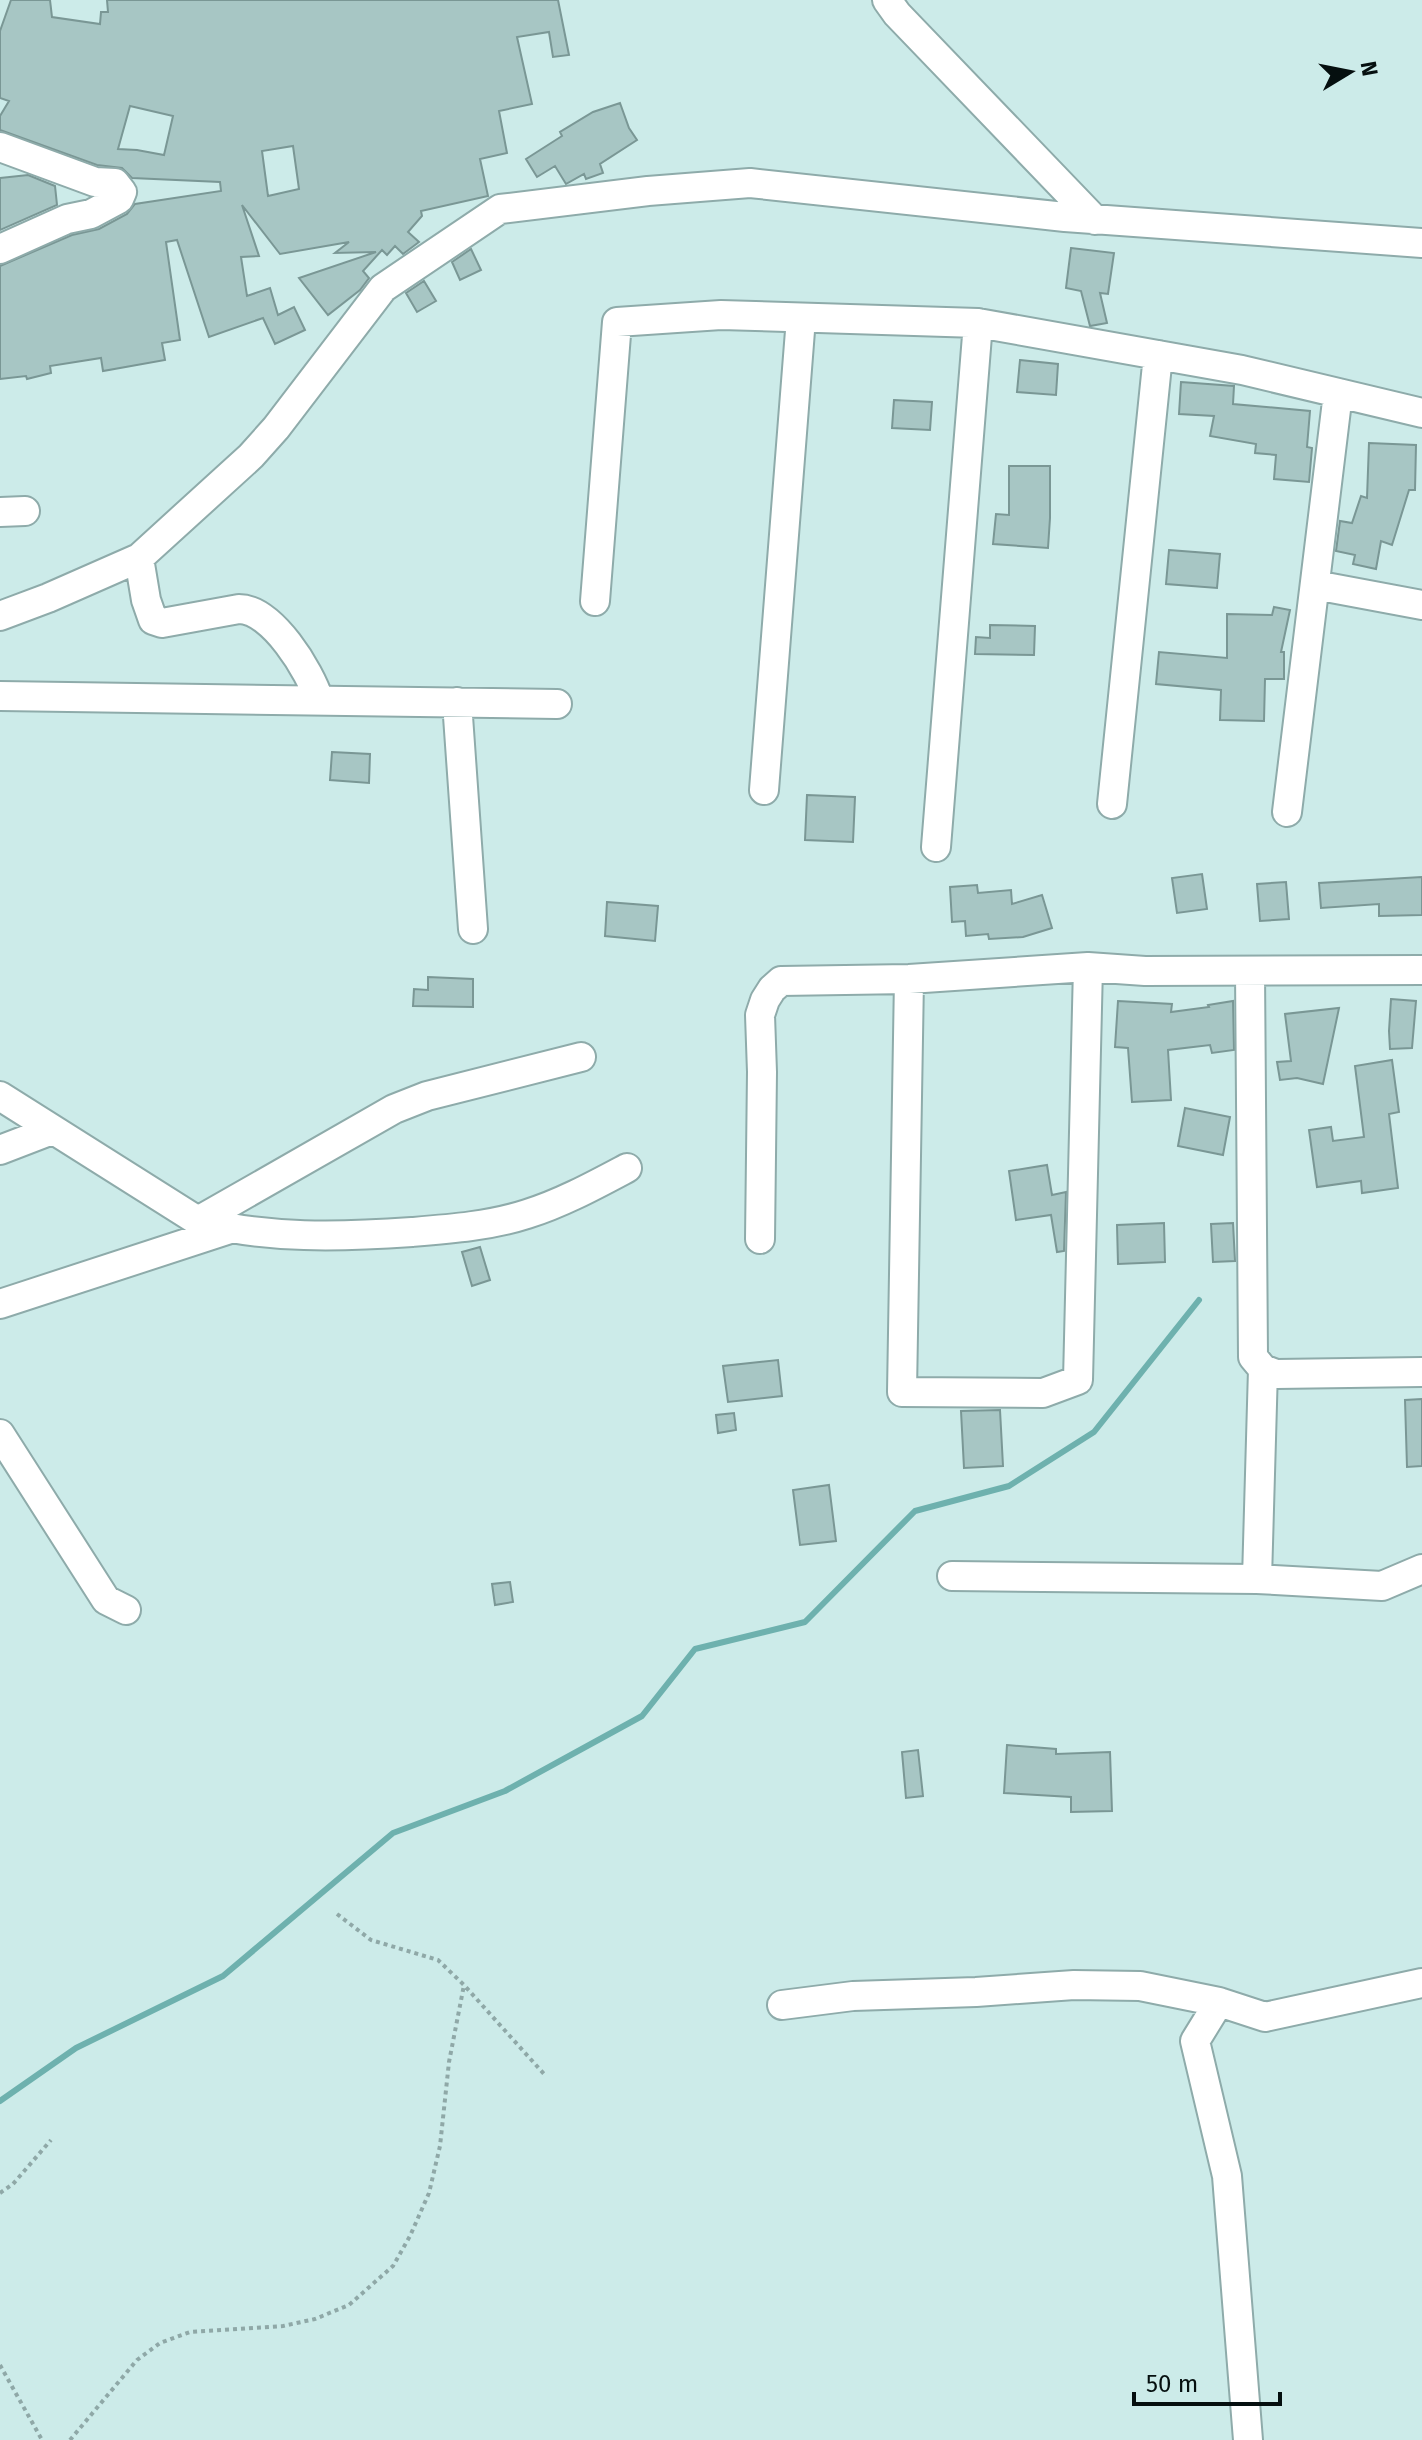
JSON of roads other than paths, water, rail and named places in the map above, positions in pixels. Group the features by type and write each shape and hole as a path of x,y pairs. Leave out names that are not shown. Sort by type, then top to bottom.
{"street":[{"path":"887,0 1095,220"},
{"path":"0,147 95,182 115,183 122,192 119,199 91,214 67,219 0,249"},
{"path":"0,616 139,558 251,456 383,288 500,209 750,183 1095,220 1422,243"},
{"path":"595,601 617,322 721,315 978,323 1242,370 1422,413"},
{"path":"764,790 801,318"},
{"path":"936,847 978,323"},
{"path":"1112,804 1158,355"},
{"path":"1287,812 1338,393"},
{"path":"139,558 146,600 153,620 162,623 249,609 261,616 299,658 319,700"},
{"path":"1315,585 1422,605"},
{"path":"0,696 557,704"},
{"path":"457,702 473,929"},
{"path":"909,979 902,1392 1043,1393 1078,1380 1088,967"},
{"path":"760,1239 760,1015 765,1000 781,981 909,979 1088,967 1145,971 1422,970"},
{"path":"1250,971 1253,1357 1263,1369 1276,1374 1422,1372"},
{"path":"198,1221 394,1109 427,1096 581,1057"},
{"path":"0,1096 198,1221 276,1235 356,1236 499,1221 571,1197 627,1168"},
{"path":"0,1150 52,1130"},
{"path":"0,1304 230,1229"},
{"path":"1257,1579 1263,1369"},
{"path":"0,1434 106,1600 126,1610"},
{"path":"952,1576 1257,1579 1382,1586 1422,1569"},
{"path":"782,2005 853,1996 1074,1985 1140,1986 1219,2002 1265,2017 1422,1983"},
{"path":"1219,2002 1195,2041 1227,2176 1248,2440"}],"waterway":[{"path":"0,2101 76,2048 223,1976 393,1833 505,1791 642,1716 695,1649 805,1622 915,1511 1009,1486 1094,1432 1199,1300"}]}
